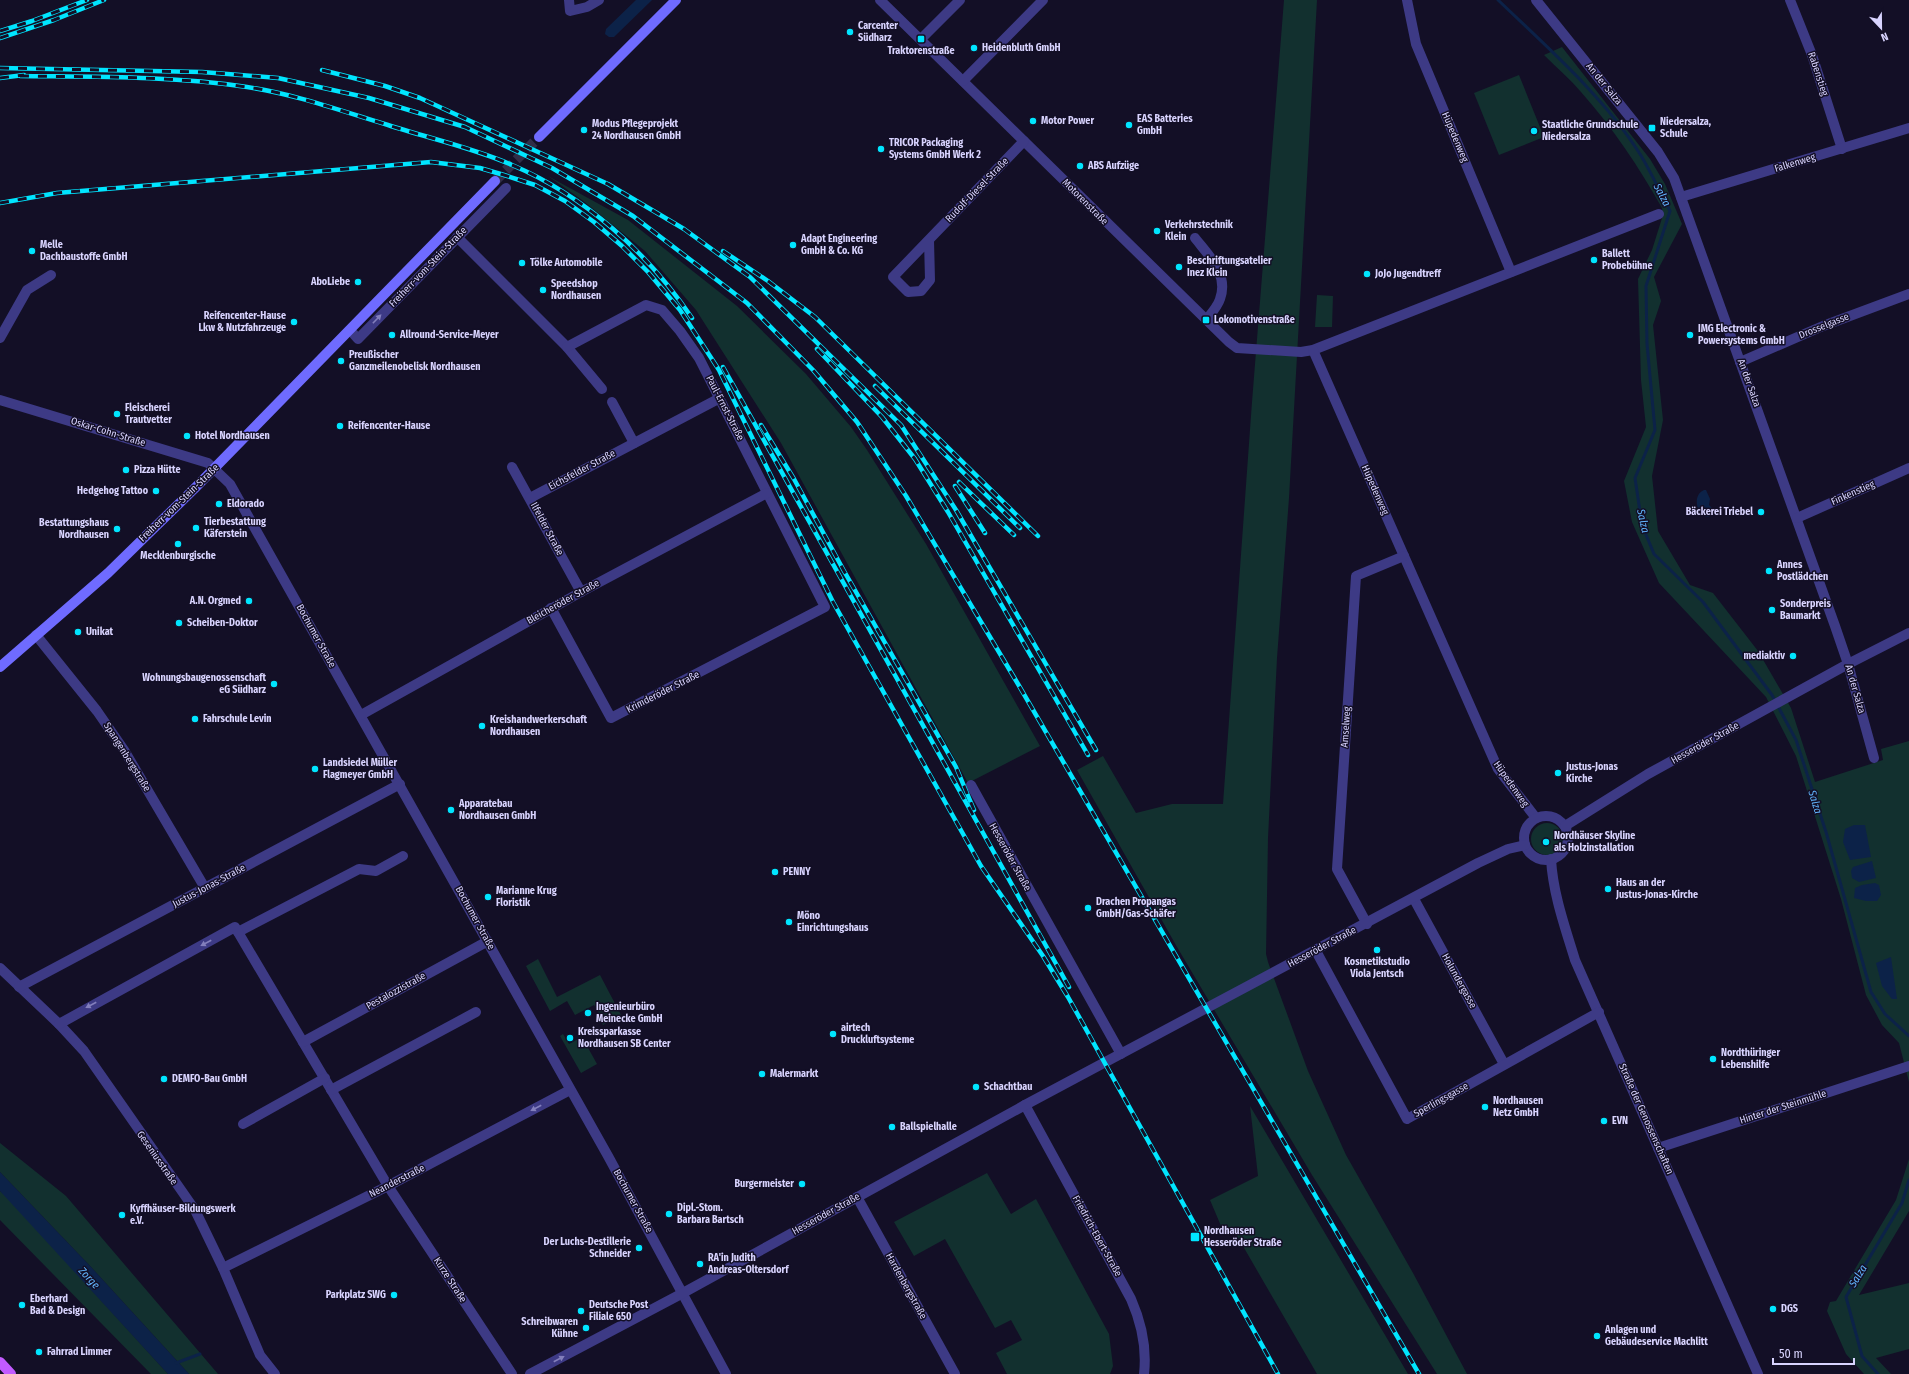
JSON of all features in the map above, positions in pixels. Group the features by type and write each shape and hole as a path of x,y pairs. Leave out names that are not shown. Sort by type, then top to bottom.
{"main road":[{"path":"539,137 676,0"},
{"name":"Freiherr-vom-Stein-Straße","path":"0,667 108,573 214,469 496,181"},
{"path":"0,1362 10,1374"}],"street":[{"path":"569,0 570,11 587,7 599,0"},
{"name":"Motorenstraße","path":"880,0 1206,320 1237,348 1301,352 1313,350"},
{"path":"921,39 960,0"},
{"path":"963,81 1043,0"},
{"name":"Hüpedenweg","path":"1407,0 1416,44 1511,272"},
{"name":"An der Salza","path":"1536,0 1658,152 1674,178 1848,664 1874,758"},
{"name":"Rabenstieg","path":"1790,0 1812,55 1842,149"},
{"name":"Falkenweg","path":"1681,197 1909,128"},
{"name":"Rudolf-Diesel-Straße","path":"929,240 930,280 921,291 908,292 893,276 1024,141"},
{"name":"Freiherr-vom-Stein-Straße","path":"350,330 358,339 506,188"},
{"path":"1313,350 1659,214"},
{"path":"457,237 567,347 602,389"},
{"path":"1195,238 1214,261 1220,271 1223,282 1220,300 1206,320"},
{"path":"0,338 27,290 51,275"},
{"name":"Drosselgasse","path":"1740,362 1823,326 1909,294"},
{"name":"Paul-Ernst-Straße","path":"567,347 646,305 662,310 680,331 699,358 825,607"},
{"name":"Hüpedenweg","path":"1313,350 1498,769 1536,818"},
{"name":"Eichsfelder Straße","path":"530,498 720,398"},
{"name":"Oskar-Cohn-Straße","path":"0,400 208,463 214,469"},
{"path":"612,402 634,443"},
{"name":"Ilfelder Straße","path":"512,467 580,592"},
{"name":"Finkenstieg","path":"1797,518 1909,468"},
{"name":"Bochumer Straße","path":"214,469 230,484 361,715 683,1293 726,1374"},
{"name":"Bleicheröder Straße","path":"361,715 580,592 767,493"},
{"name":"Amselweg","path":"1367,924 1338,870 1356,576 1404,556"},
{"name":"Krimderöder Straße","path":"551,608 611,718 825,607"},
{"name":"Hesseröder Straße","path":"1565,826 1648,774 1848,664 1909,633"},
{"name":"Spangenbergstraße","path":"36,635 97,712 124,750 205,888"},
{"name":"Justus-Jonas-Straße","path":"19,987 400,784"},
{"name":"Hesseröder Straße","path":"971,785 1121,1054"},
{"path":"1543,816 1552,817 1565,826 1568,839 1565,848 1558,856 1551,859 1536,857 1525,845 1524,834 1527,826 1536,818 1543,816"},
{"name":"Hesseröder Straße","path":"530,1374 683,1293 1025,1105 1414,899 1478,863 1508,849 1525,845"},
{"path":"238,932 359,869 376,871 403,856"},
{"name":"Straße der Genossenschaften","path":"1551,859 1552,879 1575,960 1758,1374"},
{"name":"Holundergasse","path":"1414,899 1504,1064"},
{"path":"59,1024 235,927 388,1186"},
{"name":"Pestalozzistraße","path":"303,1042 488,941"},
{"name":"Sperlingsgasse","path":"1316,951 1407,1119 1599,1012"},
{"name":"Geseniusstraße","path":"0,968 59,1024 84,1051 194,1210 223,1268 260,1355 275,1374"},
{"path":"331,1090 476,1012"},
{"name":"Hinter der Steinmühle","path":"1658,1148 1908,1066"},
{"path":"243,1124 324,1078"},
{"name":"Neanderstraße","path":"223,1268 388,1186 570,1090"},
{"name":"Friedrich-Ebert-Straße","path":"1025,1105 1131,1299 1140,1320 1145,1340 1144,1374"},
{"name":"Kurze Straße","path":"388,1186 512,1374"},
{"name":"Hardenbergstraße","path":"857,1197 955,1374"}],"green space":[{"path":"1284,0 1317,0 1289,498 1277,658 1268,838 1266,954 1308,1071 1346,1155 1413,1273 1467,1374 1437,1374 1312,1175 1177,947 1077,770 1103,756 1136,813 1172,804 1223,804 1252,402"},
{"path":"1562,47 1650,159 1665,184 1682,224 1654,277 1661,301 1653,325 1663,420 1652,476 1658,531 1690,585 1713,593 1758,651 1791,708 1815,782 1883,760 1881,749 1909,741 1909,1082 1899,1043 1882,1025 1866,995 1841,899 1796,756 1766,697 1659,583 1632,522 1624,481 1646,427 1641,380 1638,279 1652,250 1663,215 1662,208 1635,163 1615,134 1577,87 1544,55"},
{"path":"1519,75 1544,137 1499,155 1474,93"},
{"path":"548,176 628,220 737,306 806,374 851,427 867,450 926,544 1040,746 968,783 781,443 696,310 645,251 582,200"},
{"path":"1317,295 1333,296 1332,327 1315,327"},
{"path":"1550,823 1556,825 1561,830 1563,839 1561,848 1556,853 1544,855 1538,853 1533,848 1531,836 1533,830 1538,825"},
{"path":"538,959 557,997 600,975 621,1015 603,1025 599,1018 601,1017 594,1005 575,1015 567,1001 550,1011 526,966"},
{"path":"563,1034 569,1044 582,1037 597,1064 581,1073 560,1036"},
{"path":"1250,1106 1408,1374 1317,1374 1236,1234 1224,1233 1210,1200 1258,1176"},
{"path":"0,1143 66,1196 218,1374 189,1374 91,1267 0,1172"},
{"path":"1909,1159 1909,1211 1859,1295 1909,1283 1909,1349 1876,1358 1891,1374 1864,1374 1846,1354 1827,1311 1830,1302 1836,1301 1896,1200"},
{"path":"987,1173 1011,1214 1036,1199 1109,1334 1113,1366 1110,1374 1007,1374 996,1353 1022,1340 1011,1320 995,1328 945,1239 914,1256 894,1222"},
{"path":"0,1191 168,1374 151,1374 0,1220"}],"water":[{"path":"636,0 652,0 614,37 609,37 605,34 606,29"},
{"path":"1706,490 1710,499 1709,505 1714,510 1713,514 1708,517 1701,513 1697,505 1698,496"},
{"path":"1854,825 1865,825 1871,857 1850,860 1843,842 1845,829"},
{"path":"1872,861 1876,878 1859,882 1852,878 1851,871 1853,867"},
{"path":"1875,883 1879,885 1881,895 1877,901 1866,901 1854,898 1855,888 1862,885"},
{"path":"1891,957 1897,999 1892,999 1882,986 1876,963"},
{"name":"Zorge","path":"0,1172 91,1267 189,1374 168,1374 0,1191"}],"waterway":[{"name":"Salza","path":"1498,0 1555,54 1610,112 1640,154 1670,211 1646,286 1647,344 1655,430 1635,478 1642,525 1654,554 1703,602 1772,695 1796,740 1826,832 1871,992 1885,1014 1909,1036"},
{"name":"Salza","path":"1878,1374 1862,1356 1846,1297 1902,1203 1909,1180"},
{"path":"176,1363 200,1354"}],"tunnel":[{"path":"495,181 539,137"}],"railway":[{"path":"0,31 32,21 87,0"},
{"path":"0,38 54,20 104,0"},
{"path":"0,68 202,72 278,78 369,98 465,127 552,168 633,216 747,303 813,370 857,422 906,496 1018,684 1419,1374"},
{"path":"322,70 385,86 420,98 608,184 684,229 750,277 901,425 956,510 1096,750"},
{"path":"0,78 24,75"},
{"path":"20,76 162,79 219,83 247,87 300,98 482,153 539,178 565,193 589,210 635,249 656,271 692,318"},
{"path":"0,203 57,193 431,162 480,168 535,185 565,201 594,222 622,246 648,272 680,310 719,370 833,602 981,866 1043,956 1068,997 1278,1374"},
{"path":"723,251 768,281 815,317 1038,536"},
{"path":"817,349 882,417 915,459 948,512 1088,755"},
{"path":"723,367 1069,987"},
{"path":"875,386 1020,528"},
{"path":"761,425 794,479 844,571 956,767 974,810"},
{"path":"959,482 1014,535"},
{"path":"955,486 985,533"}],"place":[{"name":"Carcenter Südharz","path":"850,32"},
{"name":"Traktorenstraße","path":"921,39"},
{"name":"Heidenbluth GmbH","path":"974,48"},
{"name":"Motor Power","path":"1033,121"},
{"name":"EAS Batteries GmbH","path":"1129,125"},
{"name":"Niedersalza, Schule","path":"1652,128"},
{"name":"Modus Pflegeprojekt 24 Nordhausen GmbH","path":"584,130"},
{"name":"Staatliche Grundschule Niedersalza","path":"1534,131"},
{"name":"TRICOR Packaging Systems GmbH Werk 2","path":"881,149"},
{"name":"ABS Aufzüge","path":"1080,166"},
{"name":"Verkehrstechnik Klein","path":"1157,231"},
{"name":"Adapt Engineering GmbH & Co. KG","path":"793,245"},
{"name":"Melle Dachbaustoffe GmbH","path":"32,251"},
{"name":"Ballett Probebühne","path":"1594,260"},
{"name":"Tölke Automobile","path":"522,263"},
{"name":"Beschriftungsatelier Inez Klein","path":"1179,267"},
{"name":"JoJo Jugendtreff","path":"1367,274"},
{"name":"AboLiebe","path":"358,282"},
{"name":"Speedshop Nordhausen","path":"543,290"},
{"name":"Lokomotivenstraße","path":"1206,320"},
{"name":"Reifencenter-Hause Lkw & Nutzfahrzeuge","path":"294,322"},
{"name":"Allround-Service-Meyer","path":"392,335"},
{"name":"IMG Electronic & Powersystems GmbH","path":"1690,335"},
{"name":"Preußischer Ganzmeilenobelisk Nordhausen","path":"341,361"},
{"name":"Fleischerei Trautvetter","path":"117,414"},
{"name":"Reifencenter-Hause","path":"340,426"},
{"name":"Hotel Nordhausen","path":"187,436"},
{"name":"Pizza Hütte","path":"126,470"},
{"name":"Hedgehog Tattoo","path":"156,491"},
{"name":"Eldorado","path":"219,504"},
{"name":"Bäckerei Triebel","path":"1761,512"},
{"name":"Tierbestattung Käferstein","path":"196,528"},
{"name":"Bestattungshaus Nordhausen","path":"117,529"},
{"name":"Mecklenburgische","path":"178,544"},
{"name":"Annes Postlädchen","path":"1769,571"},
{"name":"A.N. Orgmed","path":"249,601"},
{"name":"Sonderpreis Baumarkt","path":"1772,610"},
{"name":"Scheiben-Doktor","path":"179,623"},
{"name":"Unikat","path":"78,632"},
{"name":"mediaktiv","path":"1793,656"},
{"name":"Wohnungsbaugenossenschaft eG Südharz","path":"274,684"},
{"name":"Fahrschule Levin","path":"195,719"},
{"name":"Kreishandwerkerschaft Nordhausen","path":"482,726"},
{"name":"Landsiedel Müller Flagmeyer GmbH","path":"315,769"},
{"name":"Justus-Jonas Kirche","path":"1558,773"},
{"name":"Apparatebau Nordhausen GmbH","path":"451,810"},
{"name":"Nordhäuser Skyline als Holzinstallation","path":"1546,842"},
{"name":"PENNY","path":"775,872"},
{"name":"Haus an der Justus-Jonas-Kirche","path":"1608,889"},
{"name":"Marianne Krug Floristik","path":"488,897"},
{"name":"Drachen Propangas GmbH/Gas-Schäfer","path":"1088,908"},
{"name":"Möno Einrichtungshaus","path":"789,922"},
{"name":"Kosmetikstudio Viola Jentsch","path":"1377,950"},
{"name":"Ingenieurbüro Meinecke GmbH","path":"588,1013"},
{"name":"airtech Druckluftsysteme","path":"833,1034"},
{"name":"Kreissparkasse Nordhausen SB Center","path":"570,1038"},
{"name":"Nordthüringer Lebenshilfe","path":"1713,1059"},
{"name":"Malermarkt","path":"762,1074"},
{"name":"DEMFO-Bau GmbH","path":"164,1079"},
{"name":"Schachtbau","path":"976,1087"},
{"name":"Nordhausen Netz GmbH","path":"1485,1107"},
{"name":"EVN","path":"1604,1121"},
{"name":"Ballspielhalle","path":"892,1127"},
{"name":"Burgermeister","path":"802,1184"},
{"name":"Dipl.-Stom. Barbara Bartsch","path":"669,1214"},
{"name":"Kyffhäuser-Bildungswerk e.V.","path":"122,1215"},
{"name":"Nordhausen Hesseröder Straße","path":"1195,1237"},
{"name":"Der Luchs-Destillerie Schneider","path":"639,1248"},
{"name":"RA'in Judith Andreas-Oltersdorf","path":"700,1264"},
{"name":"Parkplatz SWG","path":"394,1295"},
{"name":"Eberhard Bad & Design","path":"22,1305"},
{"name":"DGS","path":"1773,1309"},
{"name":"Deutsche Post Filiale 650","path":"581,1311"},
{"name":"Schreibwaren Kühne","path":"586,1328"},
{"name":"Anlagen und Gebäudeservice Machlitt","path":"1597,1336"},
{"name":"Fahrrad Limmer","path":"39,1352"}]}
